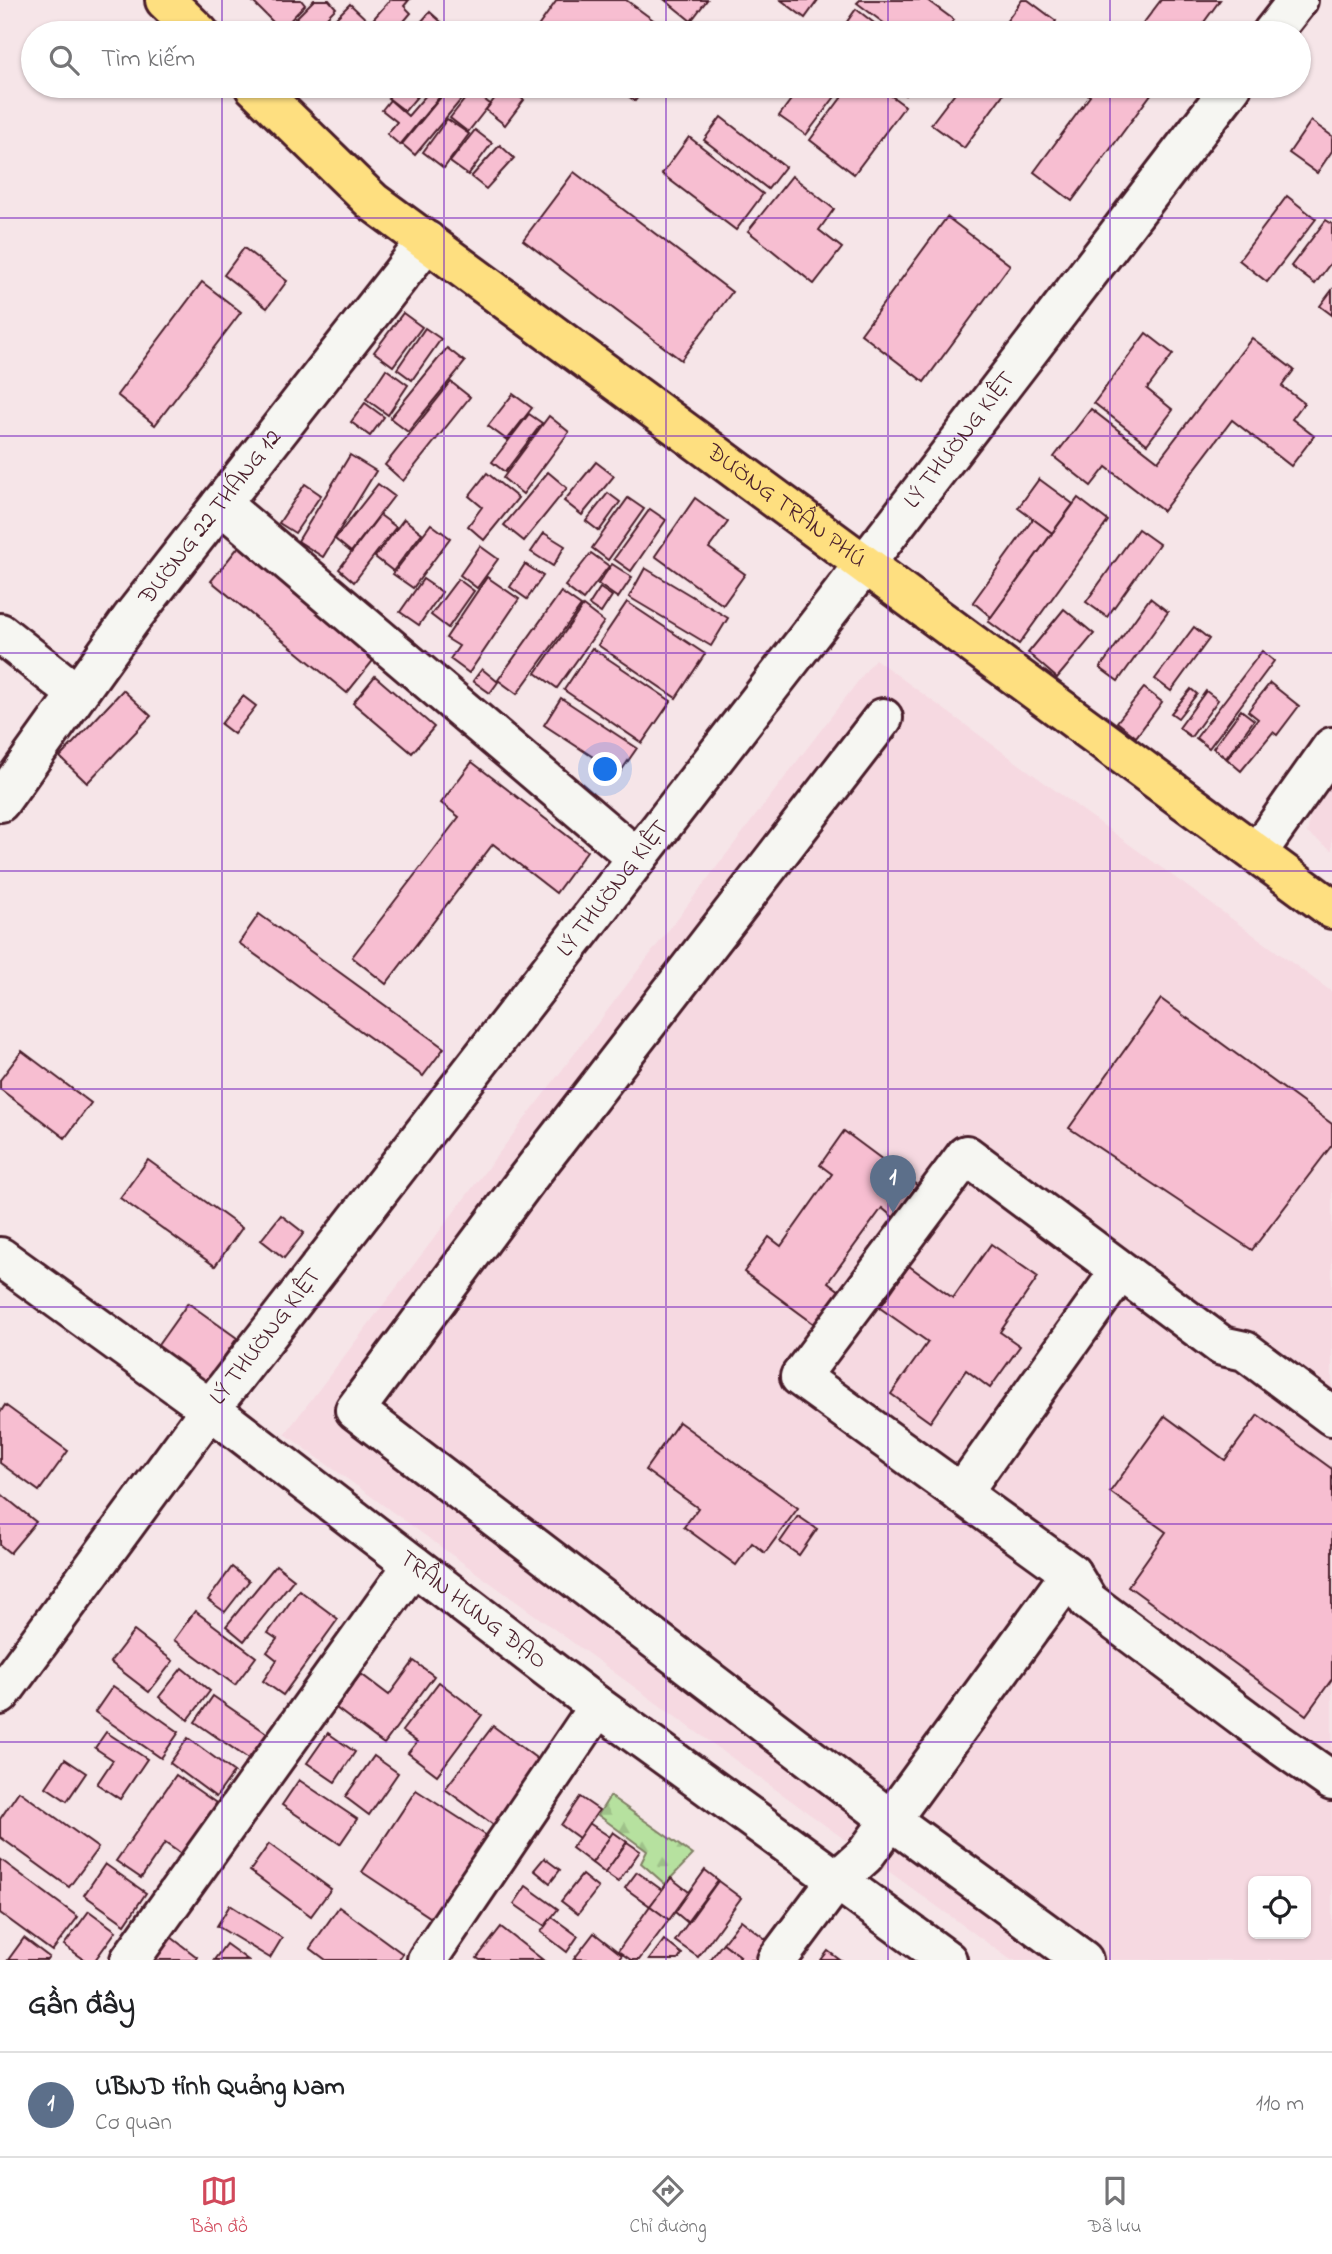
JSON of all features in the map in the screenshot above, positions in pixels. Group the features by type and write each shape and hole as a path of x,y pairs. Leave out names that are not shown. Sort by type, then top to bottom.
{"main road":[{"path":"165,0 187,21"},
{"name":"ĐƯỜNG TRẦN PHÚ","path":"266,98 373,202 1332,909"}],"street":[{"path":"1281,21 1298,0"},
{"name":"LÝ THƯỜNG KIỆT","path":"0,1695 210,1409 1223,98"},
{"name":"ĐƯỜNG 22 THÁNG 12","path":"0,802 131,619 427,241"},
{"path":"221,503 637,858"},
{"path":"0,633 77,694"},
{"path":"883,718 526,1180 355,1410 891,1819 1083,1960"},
{"path":"1257,853 1332,747"},
{"path":"1332,1416 1245,1350 1222,1346 966,1155 800,1377 1071,1573 1088,1601 1332,1781"},
{"name":"TRẦN HƯNG ĐẠO","path":"0,1257 210,1409 596,1705 947,1960"},
{"path":"961,1493 1120,1271"},
{"path":"130,1960 413,1565"},
{"path":"777,1960 836,1881 865,1855 1071,1573"},
{"path":"427,1960 593,1714 596,1705"}],"shaded area":[{"path":"875,659 1332,992 1332,1960 1011,1960 285,1434"},
{"path":"1332,773 1332,850 1307,833 1314,797"}],"green space":[{"path":"610,1796 693,1855 665,1884 641,1863 647,1851 598,1815"}],"building":[{"path":"251,0 301,0 305,5 290,21 272,21"},
{"path":"314,0 329,0 336,8 323,21 293,21"},
{"path":"390,0 409,0 404,6 411,13 404,21 372,21"},
{"path":"557,0 626,0 655,21 542,21"},
{"path":"665,0 707,0 691,21"},
{"path":"781,0 818,0 805,18"},
{"path":"860,0 927,0 954,20 881,21 857,3"},
{"path":"1022,0 1028,0 1056,21 1007,21"},
{"path":"1161,0 1220,0 1205,21 1145,21"},
{"path":"350,4 368,21 333,21"},
{"path":"856,9 872,21 848,21"},
{"path":"430,12 440,21 422,21"},
{"path":"388,98 416,98 405,111"},
{"path":"424,98 439,98 400,145 387,134 397,122 382,110 390,100 408,116"},
{"path":"440,98 462,98 415,155 402,144"},
{"path":"466,98 482,98 490,104 468,132 450,118"},
{"path":"495,98 524,100 505,125 486,110"},
{"path":"792,98 834,98 806,135 779,116"},
{"path":"841,98 894,98 905,106 854,174 810,140"},
{"path":"951,98 1000,98 964,148 931,124"},
{"path":"1089,98 1148,98 1072,201 1034,172"},
{"path":"721,117 785,167 768,189 704,140"},
{"path":"447,119 469,134 444,168 423,152"},
{"path":"1311,121 1332,136 1332,151 1317,173 1289,153"},
{"path":"475,130 492,143 468,175 450,162"},
{"path":"689,137 763,194 736,230 662,174"},
{"path":"500,145 514,158 486,189 471,177"},
{"path":"574,172 732,292 681,360 523,240"},
{"path":"792,176 834,209 819,230 842,248 814,284 748,231"},
{"path":"1287,196 1316,219 1267,282 1239,260"},
{"path":"947,217 1010,265 924,382 861,334"},
{"path":"1326,220 1332,224 1332,261 1315,284 1291,266"},
{"path":"244,248 287,281 267,308 224,275"},
{"path":"202,282 241,312 155,425 117,395"},
{"path":"1332,290 1332,315 1320,306"},
{"path":"403,313 422,327 393,366 374,352"},
{"path":"425,328 441,339 412,380 397,369"},
{"path":"1146,333 1173,354 1147,389 1173,410 1147,444 1094,403"},
{"path":"1252,338 1294,370 1282,386 1304,403 1292,419 1314,436 1291,466 1232,420 1163,511 1106,467 1091,486 1054,457 1091,409 1158,461"},
{"path":"447,348 465,362 408,432 390,418"},
{"path":"386,369 408,385 388,415 366,399"},
{"path":"451,382 470,397 403,481 385,465"},
{"path":"513,394 532,408 507,440 488,426"},
{"path":"365,403 384,417 370,436 351,422"},
{"path":"529,414 542,423 505,472 492,462"},
{"path":"549,416 569,432 523,494 503,478"},
{"path":"350,455 376,471 323,557 298,541"},
{"path":"596,462 614,476 582,515 564,501"},
{"path":"548,472 567,488 524,541 504,525"},
{"path":"487,473 518,498 484,540 468,526 482,507 469,496"},
{"path":"1039,479 1073,504 1052,533 1018,508"},
{"path":"305,484 321,495 295,533 279,523"},
{"path":"378,484 394,496 351,552 335,539"},
{"path":"608,493 620,502 599,531 586,521"},
{"path":"628,498 644,509 608,560 592,548"},
{"path":"695,498 728,522 709,548 745,574 723,605 655,556"},
{"path":"1078,498 1108,521 1019,644 988,621"},
{"path":"650,509 666,520 631,571 614,559"},
{"path":"380,515 396,527 354,582 339,569"},
{"path":"404,519 422,533 393,571 375,557"},
{"path":"1033,519 1052,533 991,617 973,602"},
{"path":"431,524 450,538 413,588 393,574"},
{"path":"1138,529 1159,544 1107,617 1086,602"},
{"path":"544,533 565,546 553,566 531,552"},
{"path":"240,545 376,657 347,693 211,581"},
{"path":"480,546 498,559 477,588 460,575"},
{"path":"591,553 609,566 583,600 565,586"},
{"path":"525,564 543,576 527,599 510,587"},
{"path":"612,564 632,577 618,598 598,584"},
{"path":"645,568 728,618 711,646 629,597"},
{"path":"487,577 519,599 469,673 450,659 459,646 446,638"},
{"path":"423,579 442,592 419,625 400,612"},
{"path":"458,579 474,591 448,628 431,615"},
{"path":"600,588 612,596 601,613 589,605"},
{"path":"561,592 581,606 517,694 498,680"},
{"path":"1150,598 1168,612 1118,681 1100,668"},
{"path":"627,602 705,654 676,698 598,645"},
{"path":"583,606 604,622 557,688 536,673"},
{"path":"1064,609 1094,634 1057,678 1028,653"},
{"path":"1194,627 1209,639 1171,691 1155,679"},
{"path":"592,648 671,701 642,743 564,690"},
{"path":"1262,651 1274,661 1209,748 1196,738"},
{"path":"482,669 498,682 490,693 473,681"},
{"path":"375,676 434,727 412,753 353,703"},
{"path":"1270,683 1299,706 1277,735 1273,732 1241,771 1227,759 1258,719 1248,711"},
{"path":"1144,688 1162,702 1136,737 1117,722"},
{"path":"1191,689 1197,694 1178,718 1171,713"},
{"path":"123,690 151,716 87,783 60,757"},
{"path":"1206,691 1218,700 1191,737 1179,728"},
{"path":"243,696 256,706 234,734 221,724"},
{"path":"561,698 637,748 619,774 544,725"},
{"path":"1241,710 1254,720 1226,758 1213,748"},
{"path":"472,762 587,851 556,893 493,844 386,984 352,957 459,817 441,803"},
{"path":"259,914 444,1048 423,1076 239,943"},
{"path":"1161,999 1332,1124 1332,1145 1252,1250 1069,1128"},
{"path":"22,1051 91,1103 65,1138 0,1089 0,1080"},
{"path":"844,1131 918,1186 894,1218 882,1208 828,1282 841,1292 817,1326 744,1272 769,1237 781,1246 832,1174 820,1165"},
{"path":"148,1160 242,1228 215,1266 120,1198"},
{"path":"281,1215 304,1233 284,1258 261,1240"},
{"path":"991,1244 1038,1277 1000,1332 1020,1346 990,1388 966,1370 930,1422 891,1394 928,1342 880,1308 909,1266 953,1298"},
{"path":"188,1303 237,1338 205,1384 156,1348"},
{"path":"5,1405 68,1451 39,1491 0,1463 0,1413"},
{"path":"1258,1415 1332,1469 1332,1679 1306,1715 1128,1586 1166,1532 1110,1492 1165,1416 1225,1460"},
{"path":"679,1422 798,1508 765,1553 752,1543 736,1565 684,1527 698,1508 645,1470"},
{"path":"0,1493 36,1522 10,1553 0,1545"},
{"path":"798,1516 817,1529 799,1555 780,1542"},
{"path":"276,1565 294,1579 244,1641 226,1626"},
{"path":"232,1567 249,1581 225,1612 208,1600"},
{"path":"299,1590 338,1619 283,1695 263,1681 277,1660 267,1652 277,1639 268,1633"},
{"path":"195,1611 256,1657 235,1685 174,1640"},
{"path":"134,1631 173,1661 149,1692 110,1662"},
{"path":"414,1661 434,1676 384,1744 336,1708 361,1674 389,1695"},
{"path":"182,1668 210,1691 188,1720 159,1697"},
{"path":"439,1682 482,1715 437,1775 408,1753 417,1742 402,1731"},
{"path":"113,1686 179,1732 161,1758 95,1712"},
{"path":"213,1696 268,1734 250,1760 195,1722"},
{"path":"493,1726 551,1769 503,1832 445,1789"},
{"path":"106,1732 147,1759 120,1799 97,1784 113,1760 95,1748"},
{"path":"328,1733 355,1752 335,1782 307,1763"},
{"path":"188,1738 234,1772 216,1797 170,1763"},
{"path":"374,1756 398,1773 369,1815 345,1797"},
{"path":"65,1759 86,1773 67,1801 46,1787"},
{"path":"176,1775 222,1807 187,1858 165,1843 141,1878 116,1861"},
{"path":"299,1780 357,1819 340,1844 282,1805"},
{"path":"416,1790 487,1836 433,1919 362,1872"},
{"path":"19,1791 98,1848 69,1887 0,1837 0,1819"},
{"path":"580,1797 599,1810 579,1838 561,1825"},
{"path":"589,1823 610,1837 592,1863 572,1848"},
{"path":"613,1832 627,1842 605,1873 592,1863"},
{"path":"627,1842 640,1851 618,1882 605,1873"},
{"path":"269,1844 331,1889 311,1916 250,1871"},
{"path":"544,1858 560,1870 550,1883 534,1870"},
{"path":"0,1859 78,1917 52,1951 0,1913"},
{"path":"105,1864 146,1893 125,1924 84,1895"},
{"path":"705,1870 718,1880 687,1922 675,1912"},
{"path":"637,1872 662,1890 650,1906 625,1888"},
{"path":"582,1875 598,1888 578,1914 561,1901"},
{"path":"671,1878 689,1892 669,1920 650,1906"},
{"path":"718,1881 741,1898 698,1957 675,1941"},
{"path":"526,1886 558,1909 545,1926 514,1904"},
{"path":"230,1905 282,1938 270,1958 217,1926"},
{"path":"650,1906 669,1920 639,1960 631,1960 618,1951"},
{"path":"339,1907 403,1954 399,1960 326,1960 310,1948"},
{"path":"89,1911 116,1931 95,1960 85,1960 64,1945"},
{"path":"552,1917 578,1936 567,1952 541,1932"},
{"path":"741,1920 772,1944 760,1960 737,1960 740,1956 723,1943"},
{"path":"501,1927 543,1960 477,1958"},
{"path":"594,1933 622,1955 618,1960 574,1959"},
{"path":"171,1937 197,1957 195,1960 154,1960"},
{"path":"24,1938 49,1957 47,1960 8,1960"},
{"path":"664,1940 682,1954 678,1960 649,1960"},
{"path":"723,1943 740,1956 737,1960 710,1960"},
{"path":"226,1944 248,1960 214,1960"},
{"path":"828,1951 840,1960 821,1960"}],"place":[{"name":"UBND tỉnh Quảng Nam","path":"893,1213"}]}
